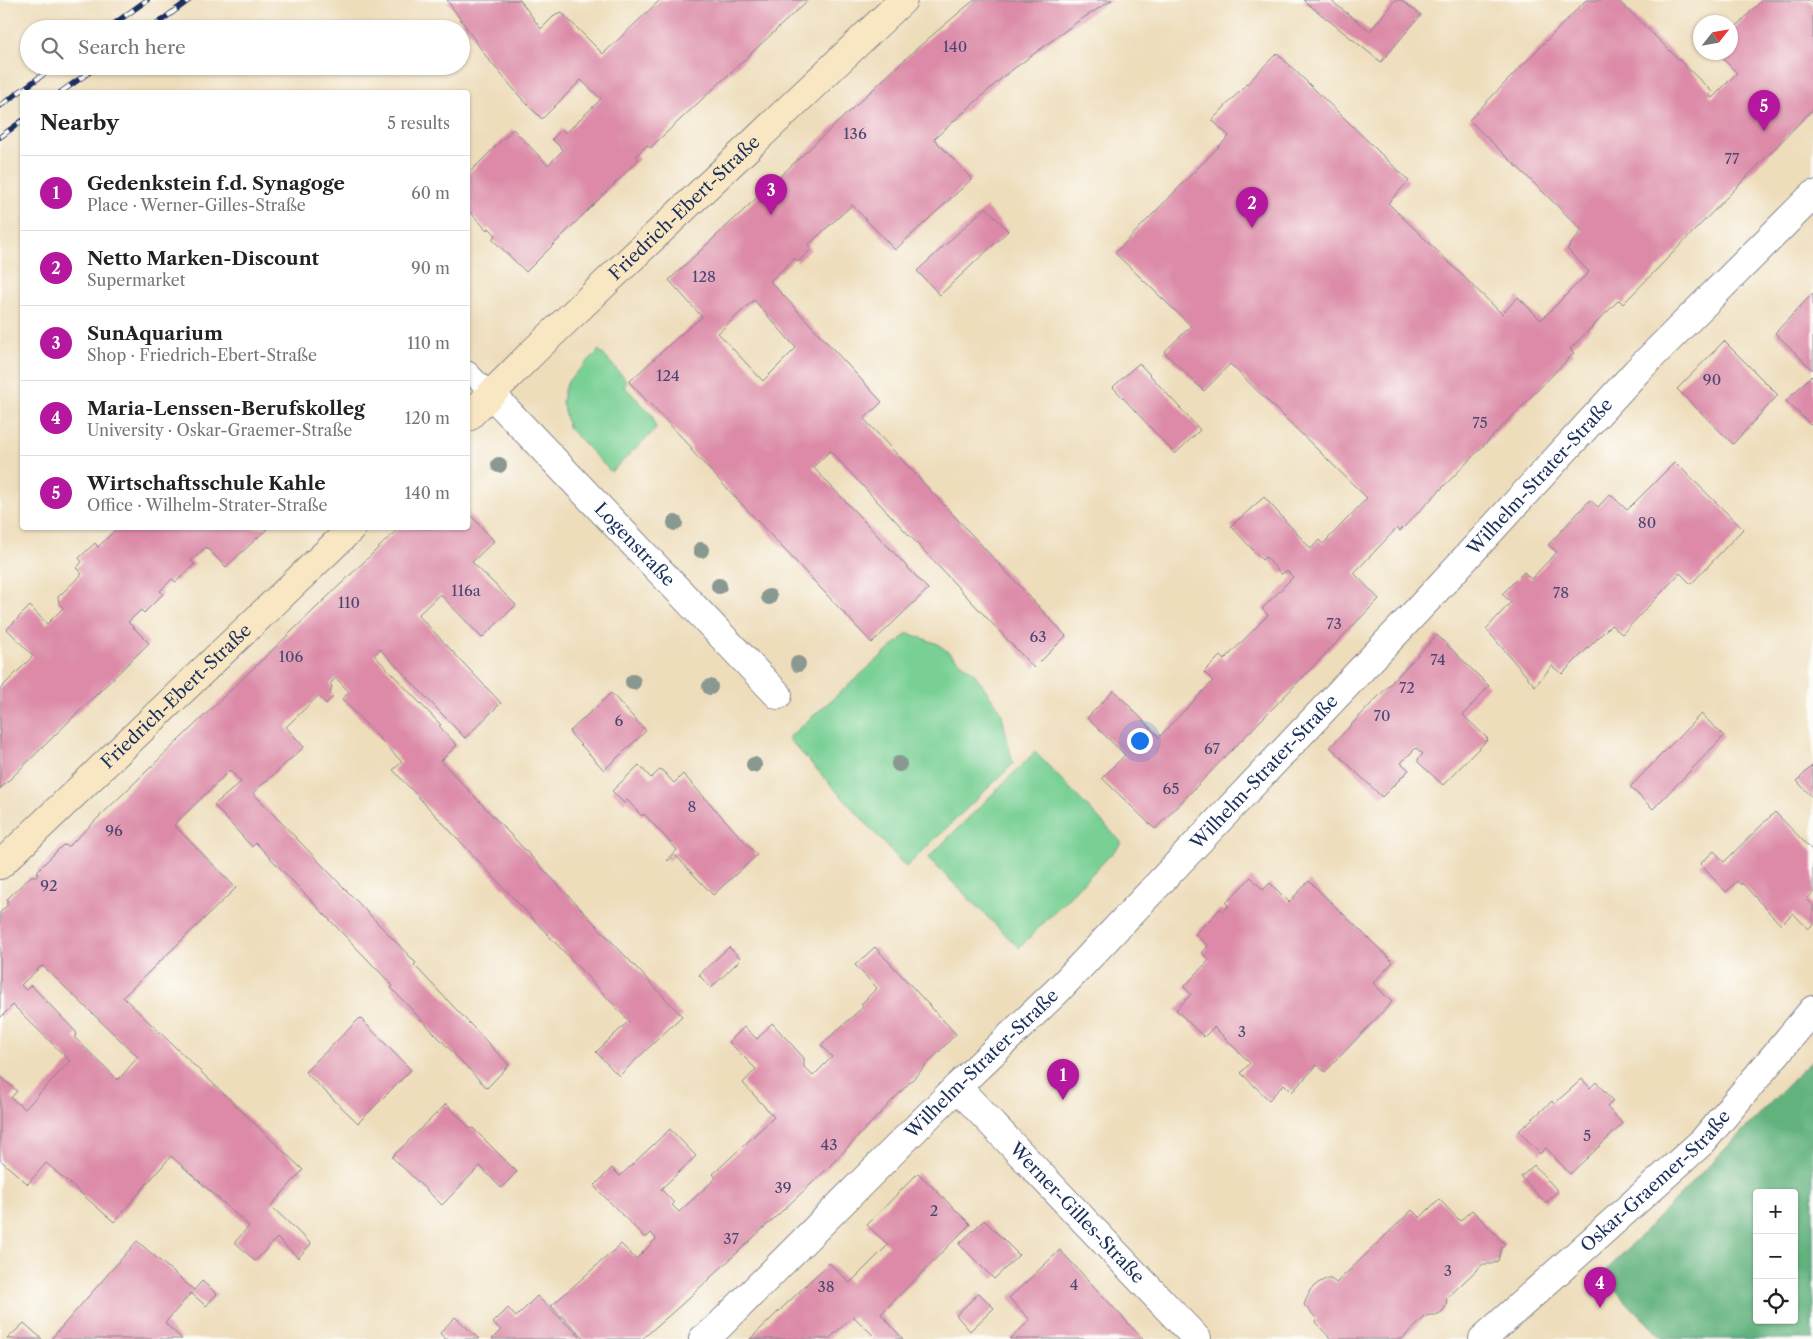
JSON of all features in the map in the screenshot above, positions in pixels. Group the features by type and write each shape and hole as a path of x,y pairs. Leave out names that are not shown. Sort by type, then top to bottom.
{"main road":[{"name":"Friedrich-Ebert-Straße","path":"470,415 556,330 904,0"},
{"name":"Friedrich-Ebert-Straße","path":"0,865 350,530"}],"street":[{"name":"Wilhelm-Strater-Straße","path":"703,1339 957,1087 1064,984 1429,598 1637,371 1813,195"},
{"name":"Logenstraße","path":"491,394 778,695"},
{"name":"Oskar-Graemer-Straße","path":"1483,1339 1703,1141 1813,1010"},
{"name":"Werner-Gilles-Straße","path":"957,1087 1197,1339"}],"lane":[{"path":"470,373 491,394"}],"green space":[{"path":"599,350 627,381 624,386 652,415 656,429 611,472 568,427 562,402 564,390 569,380"},
{"path":"908,633 938,644 973,672 1001,711 1013,764 906,867 788,738"},
{"path":"1035,752 1122,843 1019,948 928,858"},
{"path":"1813,1059 1813,1339 1663,1339 1601,1276"}],"building":[{"path":"447,0 520,0 541,29 557,13 561,12 603,54 660,0 808,0 650,148 647,145 636,156 639,159 526,272 492,239 496,235 489,228 487,230 470,212 470,172 513,129 548,165 563,150 552,139 562,129 566,133 601,99 581,80 542,119 488,59 470,33 470,20 461,20"},
{"path":"974,0 1112,0 1077,22 1004,76 934,139 972,179 895,250 852,205 808,245 811,249 798,262 795,258 770,281 882,402 864,419 1066,636 1034,668 830,451 813,467 928,589 872,643 629,382 702,317 669,280 916,49","holes":["754,300 796,348 763,381 718,333"]},
{"path":"1303,0 1330,0 1370,31 1395,0 1401,0 1421,15 1381,62"},
{"path":"1586,0 1618,0 1712,92 1709,95 1712,98 1737,73 1724,60 1738,60 1738,25 1762,0 1809,0 1813,4 1813,109 1623,304 1619,300 1570,349 1574,353 1400,531 1397,528 1354,573 1379,599 1155,829 1102,778 1125,755 1087,718 1114,690 1159,737 1213,681 1204,672 1220,656 1224,660 1268,615 1262,609 1293,577 1287,571 1281,574 1266,557 1262,560 1231,526 1264,497 1311,549 1319,540 1323,544 1367,498 1230,364 1204,391 1164,352 1191,326 1115,253 1229,136 1212,120 1277,53 1409,181 1388,203 1502,314 1518,297 1541,320 1589,272 1567,249 1582,230 1469,120"},
{"path":"986,207 1008,231 940,295 917,271"},
{"path":"1813,293 1813,370 1775,333"},
{"path":"1724,341 1778,395 1733,444 1677,389"},
{"path":"1139,363 1200,430 1175,454 1113,387"},
{"path":"1811,376 1813,378 1813,421 1810,424 1786,401"},
{"path":"1675,462 1743,529 1691,584 1680,573 1622,634 1611,625 1562,674 1552,666 1535,686 1486,629 1511,602 1502,594 1524,572 1531,579 1557,552 1548,545 1590,500 1598,507 1610,494 1627,510"},
{"path":"470,514 494,541 472,562 516,605 482,638 440,594 418,615 501,703 465,738 380,649 374,655 441,725 439,726 457,745 441,761 682,1016 619,1076 596,1052 629,1021 393,770 402,762 342,699 349,692 336,678 330,684 332,686 330,694 333,697 326,704 318,696 286,727 304,747 253,793 416,963 414,965 509,1065 487,1088 391,988 393,986 256,843 252,847 214,805 241,782 230,770 174,825 236,888 123,997 303,1170 271,1206 311,1244 298,1258 277,1238 255,1261 235,1242 249,1226 171,1156 114,1222 46,1163 28,1184 0,1160 0,1076 17,1091 11,1098 25,1109 70,1061 13,1005 0,1018 0,912 7,906 7,899 31,876 37,876 38,870 63,845 70,845 397,530 470,530","holes":["43,966 138,1057 118,1080 74,1037 77,1035 76,1032 31,985 26,990 21,985 40,967"]},
{"path":"115,530 266,530 226,567 206,547 191,561 195,564 176,582 172,579 160,591 163,594 144,613 141,610 128,622 149,643 0,789 0,689 33,656 7,629 30,606 47,624 63,608 59,603 58,597 82,574 76,568 82,562 79,558 95,543 98,547"},
{"path":"1437,635 1489,686 1463,715 1488,739 1443,785 1418,762 1418,759 1423,754 1416,748 1401,763 1409,770 1382,797 1330,747"},
{"path":"611,693 646,731 604,770 569,732"},
{"path":"1701,714 1724,736 1653,809 1630,787"},
{"path":"639,765 651,778 661,769 674,783 683,774 757,855 713,895 675,855 668,861 667,859 677,850 644,814 642,816 627,800 624,803 612,791"},
{"path":"1813,765 1813,798 1797,781"},
{"path":"1775,812 1813,851 1813,893 1807,899 1813,905 1813,924 1808,929 1793,913 1781,925 1742,883 1741,885 1737,881 1726,892 1700,864 1714,851 1724,862"},
{"path":"1251,877 1263,890 1270,883 1289,902 1309,881 1393,962 1373,983 1392,1002 1325,1072 1317,1065 1292,1092 1284,1084 1269,1100 1241,1073 1250,1063 1214,1027 1204,1037 1176,1010 1191,994 1184,987 1209,960 1202,953 1208,946 1195,934 1220,909 1223,911 1229,906 1226,903"},
{"path":"729,947 741,959 711,988 699,975"},
{"path":"875,947 956,1034 825,1171 642,1339 585,1339 551,1306 621,1244 636,1259 656,1239 651,1233 644,1237 594,1186 612,1168 620,1176 670,1129 696,1156 661,1189 674,1203 672,1205 679,1212 716,1178 713,1174 774,1117 743,1083 756,1069 729,1042 744,1027 757,1039 772,1023 804,1058 804,1067 813,1076 832,1057 821,1045 863,1007 861,1004 877,988 855,965"},
{"path":"360,1018 411,1070 358,1123 305,1072"},
{"path":"1582,1079 1590,1088 1596,1082 1613,1101 1607,1107 1623,1124 1570,1174 1546,1148 1540,1154 1519,1131 1552,1101 1554,1104"},
{"path":"446,1104 517,1172 501,1188 480,1166 442,1205 392,1157"},
{"path":"1534,1165 1558,1191 1546,1203 1521,1177"},
{"path":"918,1173 970,1224 881,1314 903,1339 874,1339 875,1337 853,1316 829,1339 750,1339 829,1263 850,1283 888,1245 867,1225"},
{"path":"1439,1199 1460,1221 1472,1210 1505,1244 1502,1247 1498,1261 1491,1264 1483,1264 1447,1298 1446,1306 1442,1312 1425,1317 1402,1339 1331,1339 1315,1322 1317,1319 1304,1305 1310,1290 1326,1279 1331,1279 1336,1283 1412,1210 1420,1218"},
{"path":"984,1220 1019,1255 994,1279 959,1244"},
{"path":"137,1241 194,1290 202,1281 217,1294 206,1306 191,1293 165,1323 182,1339 51,1339"},
{"path":"1060,1250 1143,1339 1010,1339 1030,1320 1009,1298"},
{"path":"979,1293 994,1308 970,1331 956,1315"},
{"path":"537,1296 582,1339 492,1339 501,1330 493,1323 508,1308 516,1317"},
{"path":"455,1317 479,1339 445,1339 440,1333"},
{"path":"24,1323 42,1339 7,1339"}],"railway":[{"path":"119,20 147,0"},
{"path":"162,20 189,0"},
{"path":"22,90 43,75"},
{"path":"64,90 85,75"},
{"path":"0,106 20,91"},
{"path":"0,137 20,122"}],"place":[{"name":"Wirtschaftsschule Kahle","path":"1764,131"},
{"name":"SunAquarium","path":"771,215"},
{"name":"Netto Marken-Discount","path":"1252,228"},
{"name":"Gedenkstein f.d. Synagoge","path":"1063,1100"},
{"name":"Maria-Lenssen-Berufskolleg","path":"1600,1308"}]}
